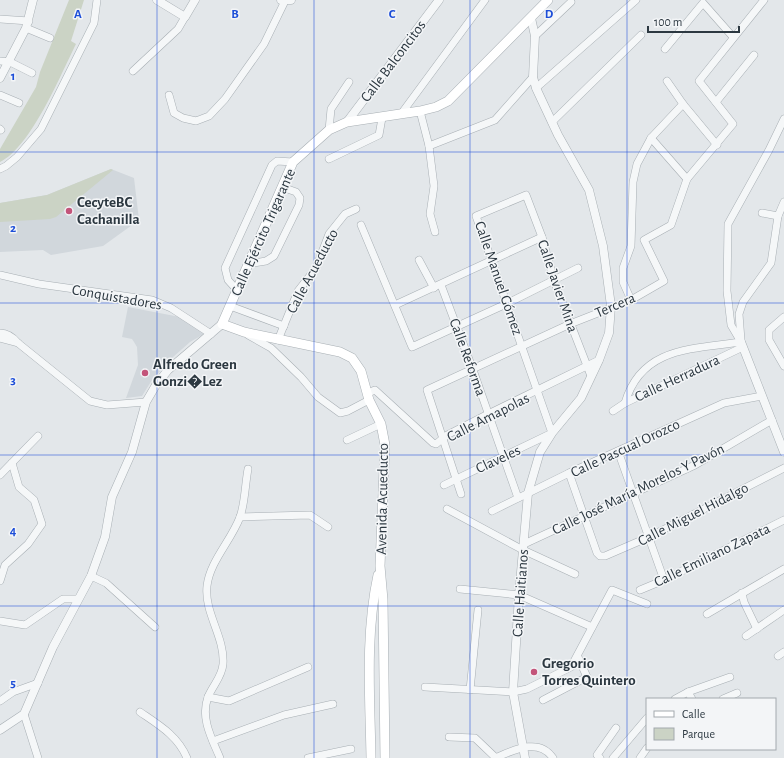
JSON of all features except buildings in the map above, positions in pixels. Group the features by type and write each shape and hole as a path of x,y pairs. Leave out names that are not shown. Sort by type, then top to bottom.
{"main road":[{"name":"Calle Ejército Trigarante","path":"222,324 293,162 329,130 347,122 382,118 420,111 436,107 448,101 548,0"},
{"name":"Avenida Acueducto","path":"222,324 244,332 340,352 352,358 361,371 369,397 381,424 385,445 380,566 383,600 385,758"},
{"name":"Avenida Acueducto","path":"371,758 369,672 373,599 380,566"}],"street":[{"path":"0,78 10,62 27,24 33,0"},
{"path":"0,168 6,166 17,157 40,129 94,23 97,0"},
{"path":"157,0 185,17"},
{"path":"133,71 178,29 195,0"},
{"path":"169,95 174,113 183,118 196,120 209,116 225,99 264,44 286,0"},
{"name":"Calle Balconcitos","path":"347,122 439,0"},
{"path":"401,114 485,0"},
{"path":"536,88 636,0"},
{"path":"651,138 688,179 733,124 699,81 764,0"},
{"path":"535,36 571,2"},
{"path":"665,49 703,3 733,37"},
{"path":"0,18 27,24 50,38"},
{"name":"Calle Haitianos","path":"525,758 513,692 519,595 528,493 540,452 552,433 581,398 599,360 609,333 611,306 603,246 589,190 552,122 536,88 533,77 535,36 531,18"},
{"path":"552,122 640,35"},
{"path":"716,102 754,55"},
{"path":"0,61 10,62 32,73"},
{"path":"428,146 495,120 533,77"},
{"path":"667,81 683,104 717,144"},
{"path":"329,130 330,109 349,82"},
{"path":"0,95 19,103"},
{"path":"631,300 623,282 623,268 631,246 633,182 637,164 651,138 683,104"},
{"path":"420,111 428,146 434,186 430,214 435,232"},
{"path":"329,159 379,135 382,118"},
{"path":"784,119 769,150 728,224 726,291 731,325 742,344 784,452"},
{"path":"236,290 228,280 225,268 272,165 277,161 293,162"},
{"name":"Tercera","path":"473,370 570,324 611,306 631,300 664,281 644,240 671,225 688,179"},
{"path":"248,264 266,261 274,256 299,205 300,198 296,192 282,187"},
{"name":"Calle Javier Mina","path":"526,195 542,237 554,281 591,376"},
{"name":"Calle Manuel Gómez","path":"526,195 476,216 552,433"},
{"path":"742,344 739,314 743,302 771,263 778,216 784,202"},
{"name":"Calle Acueducto","path":"278,340 298,291 316,268 329,234 345,214 356,209"},
{"path":"762,213 778,216"},
{"path":"361,225 412,347 506,304 578,268"},
{"path":"395,305 542,237"},
{"path":"419,260 434,288"},
{"name":"Conquistadores","path":"0,275 39,284 152,300 171,308 211,334"},
{"name":"Calle Reforma","path":"441,285 518,498"},
{"path":"230,306 284,326"},
{"path":"784,317 769,330 769,340 784,366"},
{"path":"0,730 24,714 53,647 91,576 105,537 112,496 132,452 146,402 156,385 168,370 222,324"},
{"path":"244,332 271,348 301,377 318,397 340,413 348,412 369,397"},
{"path":"0,333 7,333 90,401 107,405 146,402"},
{"path":"0,338 18,343"},
{"path":"625,403 629,388 652,361 676,351 742,344"},
{"name":"Calle Herradura","path":"613,411 625,403 742,344"},
{"name":"Calle Amapolas","path":"369,397 374,390 433,443 436,444 488,414 537,392 599,360"},
{"path":"461,494 427,390 473,370"},
{"name":"Calle Pascual Orozco","path":"492,511 569,473 724,403 762,396"},
{"name":"Calle José María Morelos Y Pavón","path":"523,547 695,465 772,420"},
{"path":"347,440 381,424"},
{"name":"Claveles","path":"444,484 552,433"},
{"path":"0,475 38,436"},
{"path":"618,451 664,580"},
{"path":"0,581 4,565 28,544 42,524 34,500 19,487 12,463"},
{"name":"Calle Miguel Hidalgo","path":"584,517 597,553 600,556 605,556 649,537 784,468"},
{"path":"220,758 207,725 205,711 208,697 222,672 223,656 207,599 207,586 213,567 240,517 248,469"},
{"path":"569,473 584,517"},
{"path":"447,509 575,574"},
{"path":"240,517 310,514 328,527"},
{"name":"Calle Emiliano Zapata","path":"640,590 664,580 784,520"},
{"path":"707,614 784,569"},
{"path":"91,576 106,583 156,627"},
{"path":"460,589 519,595 592,627"},
{"path":"425,688 513,692 527,689 571,667 578,657 612,590 647,604"},
{"path":"742,593 744,602 757,628"},
{"path":"0,621 25,625 63,600 78,599"},
{"path":"470,690 478,610"},
{"path":"746,636 784,610"},
{"path":"543,700 587,677 578,657"},
{"path":"208,697 229,701 308,667"},
{"path":"677,698 688,692 730,676"},
{"path":"0,702 13,692 38,683"},
{"path":"688,692 691,698"},
{"path":"725,698 737,693"},
{"path":"213,741 284,715 333,704"},
{"path":"140,712 169,732 182,748 187,758"},
{"path":"24,714 36,747 38,758"},
{"path":"613,758 646,719"},
{"path":"600,758 597,755 616,728"},
{"path":"449,737 475,738 495,758 524,746 538,747 546,750 553,758"},
{"path":"36,747 43,758"},
{"path":"308,758 351,749"},
{"path":"640,758 646,749"}],"shaded area":[{"name":"CecyteBC Cachanilla","path":"111,169 134,178 139,220 103,246 51,255 43,250 0,252 0,203 47,195"},
{"path":"128,307 180,317 204,334 190,342 173,357 152,380 142,396 126,398 138,365 137,347 132,339 122,337"}],"green space":[{"path":"69,0 84,0 71,41 76,44 44,109 33,127 23,142 12,154 0,162 0,149 36,87 40,72"},
{"path":"111,169 113,170 56,217 50,219 0,222 0,203 47,195"}],"place":[{"name":"CecyteBC Cachanilla","path":"69,211"},
{"name":"Alfredo Green Gonzi�Lez","path":"145,373"},
{"name":"Gregorio Torres Quintero","path":"534,672"}]}
